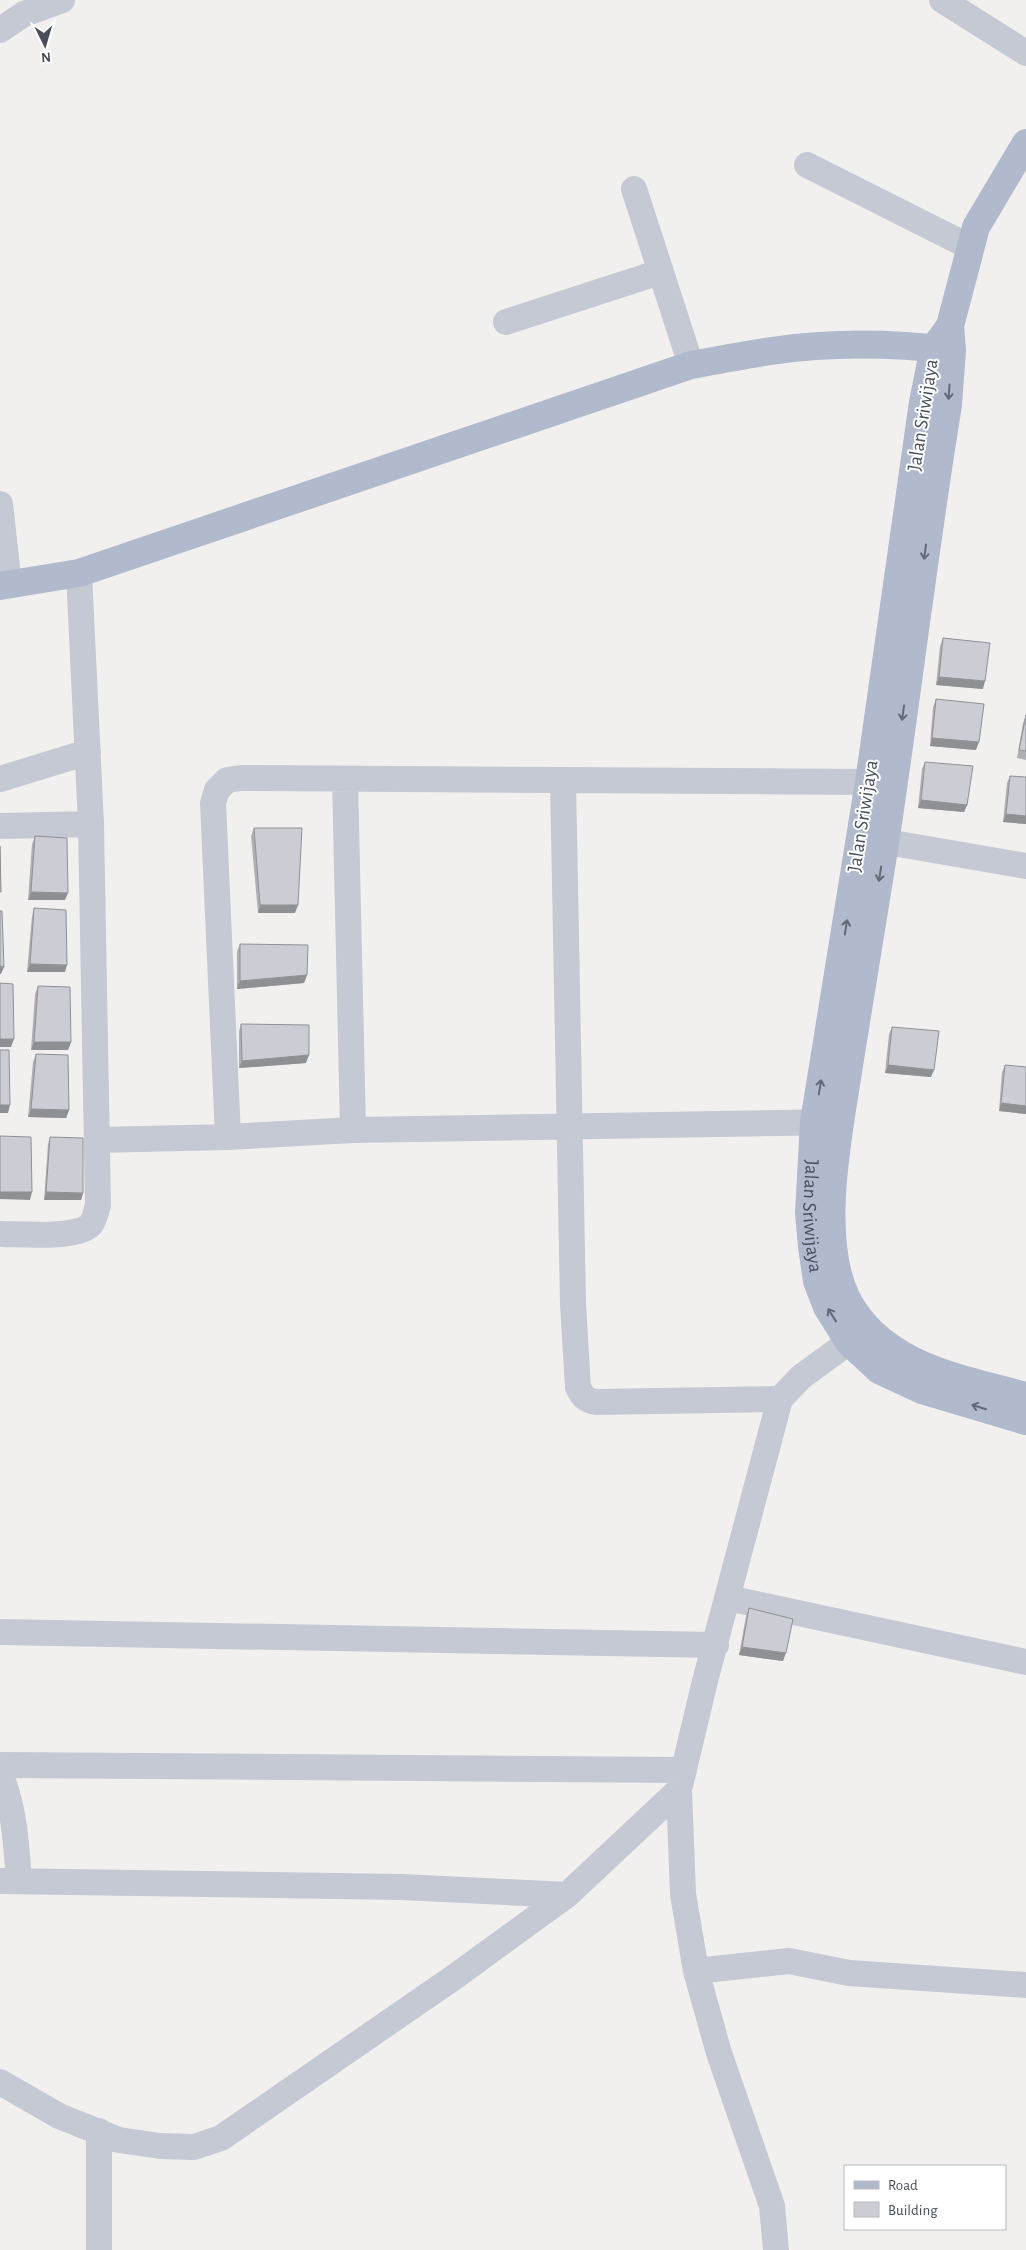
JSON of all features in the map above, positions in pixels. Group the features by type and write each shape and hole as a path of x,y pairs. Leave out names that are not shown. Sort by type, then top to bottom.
{"main road":[{"name":"Jalan Sriwijaya","path":"1026,144 976,227 945,341 923,402 906,606 873,840 827,1122 809,1213 817,1281 827,1307 849,1342 879,1370 922,1390 1026,1421"},
{"path":"4,586 79,572 691,365 772,351 828,346 945,341"},
{"name":"Jalan Sriwijaya","path":"873,840 869,782 906,606"},
{"name":"Jalan Sriwijaya","path":"827,1122 832,1248 846,1297 861,1319 894,1352 917,1364 1026,1396"}],"street":[{"path":"0,30 24,14 62,0"},
{"path":"942,0 1026,53"},
{"path":"807,165 970,247"},
{"path":"634,189 691,365"},
{"path":"506,322 660,272"},
{"path":"0,504 4,586"},
{"path":"0,1234 83,1230 91,1224 98,1206 91,824 79,572"},
{"path":"0,779 88,752"},
{"path":"228,1137 213,804 217,790 227,780 241,778 869,782"},
{"path":"345,779 353,1130"},
{"path":"563,780 573,1304 576,1369 581,1396 588,1401 596,1402 780,1399"},
{"path":"0,826 91,824"},
{"path":"873,840 1026,866"},
{"path":"97,1140 228,1137 353,1130 570,1128 827,1122"},
{"path":"776,2250 772,2206 719,2053 696,1971 683,1894 682,1780 780,1399 802,1377 849,1342"},
{"path":"728,1598 1026,1662"},
{"path":"0,1632 716,1645"},
{"path":"0,1765 682,1780"},
{"path":"0,1774 9,1794 14,1821 10,1881 402,1887 567,1896"},
{"path":"0,2082 59,2116 119,2140 160,2146 194,2147 221,2138 335,2061 567,1896 682,1780"},
{"path":"696,1971 789,1960 849,1973 1026,1985"},
{"path":"99,2131 99,2250"}],"building":[{"path":"943,638 990,643 985,681 939,677"},
{"path":"936,699 984,704 979,742 932,738"},
{"path":"1026,715 1026,751 1019,750"},
{"path":"925,762 973,766 967,805 921,800"},
{"path":"1010,776 1026,777 1026,816 1006,814"},
{"path":"254,828 302,828 298,905 260,905"},
{"path":"35,836 67,838 68,893 31,892"},
{"path":"0,846 1,892 0,892"},
{"path":"34,908 66,910 67,965 30,964"},
{"path":"0,911 2,911 4,967 0,966"},
{"path":"240,944 308,945 307,975 240,981"},
{"path":"0,983 13,984 14,1039 0,1039"},
{"path":"38,986 70,987 71,1042 34,1042"},
{"path":"241,1024 309,1025 309,1055 242,1061"},
{"path":"892,1027 939,1031 934,1070 888,1065"},
{"path":"0,1050 9,1050 10,1105 0,1105"},
{"path":"36,1054 68,1055 69,1110 31,1109"},
{"path":"1005,1065 1026,1067 1026,1106 1001,1103"},
{"path":"0,1136 31,1137 32,1192 0,1192"},
{"path":"50,1137 83,1138 83,1193 46,1192"},
{"path":"749,1608 793,1619 786,1653 742,1647"}]}
